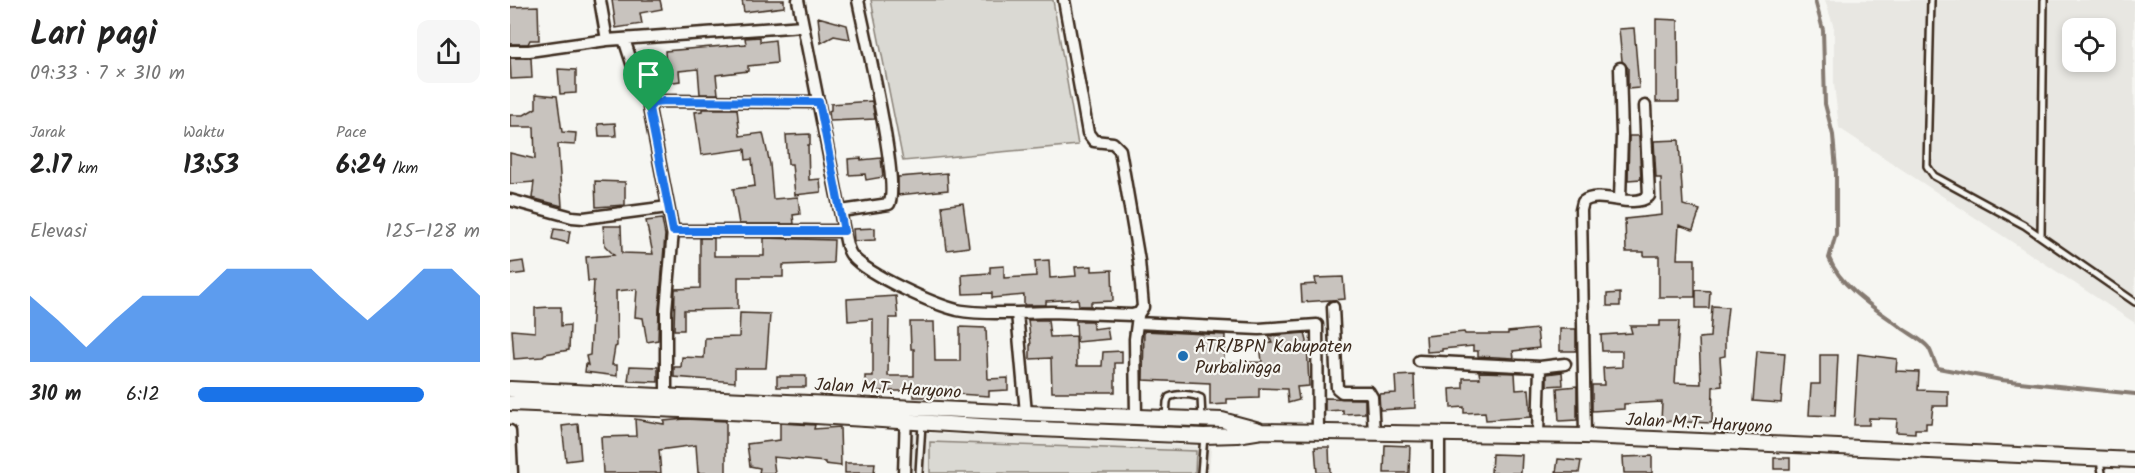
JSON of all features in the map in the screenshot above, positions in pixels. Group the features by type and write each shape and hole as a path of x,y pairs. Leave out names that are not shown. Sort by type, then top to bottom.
{"main road":[{"name":"Jalan M.T. Haryono","path":"510,389 666,396 906,414 922,422 1023,429 1204,436 1238,435 1262,431 1585,436 2101,466 2135,460"},
{"name":"Jalan M.T. Haryono","path":"510,403 1202,420 1237,423 1262,431"}],"street":[{"path":"600,0 607,40"},
{"path":"798,0 844,231 854,258 914,294 958,310 1126,315 1259,329 1317,325 1318,432"},
{"path":"841,211 889,204 892,197 889,156 858,0"},
{"path":"1064,0 1088,133 1094,141 1113,143 1120,150 1139,261 1143,307 1138,318 1135,339 1136,418"},
{"path":"510,51 529,51 607,40 803,26"},
{"path":"624,39 640,88 651,105"},
{"path":"1620,68 1622,135 1620,199"},
{"path":"651,105 664,101 819,102"},
{"path":"651,105 649,111 673,231 666,310 666,396"},
{"path":"1585,436 1581,210 1583,202 1591,198 1636,201 1644,200 1649,196 1645,106"},
{"path":"510,200 572,217 584,218 668,207"},
{"path":"673,231 844,231"},
{"path":"1333,307 1337,388 1342,392 1367,391 1370,394 1374,433"},
{"path":"1017,313 1026,414"},
{"path":"1419,361 1540,367 1565,364"},
{"path":"1538,435 1540,367"},
{"path":"904,473 906,414"},
{"path":"510,431 512,473"},
{"path":"1439,433 1439,473"}],"lane":[{"path":"1931,0 1927,166 1934,176 2024,225 2135,302"},
{"path":"2041,236 2044,0"},
{"path":"1166,419 1167,402 1173,395 1201,398 1202,420"},
{"path":"919,473 922,422"},
{"path":"1202,473 1204,436"}],"shaded area":[{"path":"871,0 1053,0 1078,145 903,161"},
{"path":"1825,0 2134,0 2135,323 1839,128 1834,84 1834,28"},
{"path":"908,432 1211,447 1209,473 907,473"},
{"path":"930,442 1196,451 1195,473 930,473"}],"building":[{"path":"612,0 660,0 662,9 640,13 642,24 616,28"},
{"path":"742,0 784,0 784,7 744,12"},
{"path":"538,6 539,40 530,40 528,44 510,44 510,7"},
{"path":"818,17 847,25 850,39 834,36 821,43"},
{"path":"1656,19 1678,20 1679,102 1656,102"},
{"path":"1634,28 1639,88 1628,89 1628,68 1622,61 1619,29"},
{"path":"760,37 760,42 775,40 777,63 748,66 748,71 716,75 718,94 700,94 698,69 679,71 680,81 667,83 665,51 746,44 745,38"},
{"path":"510,58 531,58 532,78 511,79"},
{"path":"558,69 576,70 576,93 560,94"},
{"path":"536,94 557,96 562,132 576,133 575,145 558,144 562,206 532,198 534,182 510,184 510,153 535,159 534,127 510,127 510,115 524,115 536,108"},
{"path":"872,101 875,119 830,121 831,104"},
{"path":"702,109 737,109 740,136 763,133 770,164 773,199 798,197 800,214 793,215 794,224 739,224 733,189 755,186 752,159 746,160 745,149 701,155 695,112 702,111"},
{"path":"615,123 616,136 599,136 598,124"},
{"path":"810,134 809,180 820,179 821,192 795,195 792,164 788,164 786,135"},
{"path":"1629,136 1639,136 1641,179 1628,180"},
{"path":"1679,140 1683,205 1700,210 1693,230 1679,225 1677,259 1695,259 1695,297 1659,297 1659,256 1644,256 1644,252 1626,252 1625,219 1662,215 1661,178 1656,178 1654,141"},
{"path":"861,158 861,160 881,158 883,177 866,180 865,174 849,175 848,159"},
{"path":"947,173 948,190 898,195 898,177"},
{"path":"595,181 625,182 625,205 596,207"},
{"path":"963,203 969,247 947,250 942,206"},
{"path":"662,219 665,235 658,340 647,342 643,318 635,317 637,289 616,291 617,346 612,365 617,365 617,376 585,372 586,364 588,365 586,356 590,355 594,281 588,281 586,257 614,255 605,246 603,226 621,226 622,253 653,254 646,221"},
{"path":"875,228 875,240 854,241 853,229"},
{"path":"554,229 570,231 568,243 552,239"},
{"path":"700,238 714,238 714,256 764,256 764,238 834,240 833,263 783,265 783,277 738,277 738,309 684,310 684,330 674,330 675,289 700,288"},
{"path":"1049,260 1050,278 1076,276 1075,267 1092,266 1092,271 1112,270 1113,301 1091,302 1091,306 1079,306 1078,299 1046,301 1046,305 1024,305 1024,295 992,298 992,293 963,294 962,275 990,273 990,267 1004,266 1004,278 1036,276 1035,261"},
{"path":"523,261 525,273 510,275 510,263"},
{"path":"1343,277 1345,299 1302,302 1301,285 1316,284 1315,278"},
{"path":"1696,290 1710,291 1709,308 1696,308"},
{"path":"1620,293 1620,306 1607,306 1607,294"},
{"path":"896,296 898,318 889,318 888,376 914,376 914,349 911,349 910,322 934,322 935,361 960,361 960,327 986,328 988,379 1008,378 1008,390 989,391 989,396 942,393 942,397 914,397 914,391 865,391 865,376 873,376 873,319 848,321 847,299"},
{"path":"1712,306 1728,307 1725,356 1720,357 1722,386 1713,387 1712,423 1661,421 1662,402 1624,404 1624,409 1592,411 1592,385 1604,385 1603,368 1622,367 1622,351 1602,351 1601,335 1632,333 1630,326 1660,326 1660,321 1679,321 1675,383 1701,384 1699,338 1710,337"},
{"path":"561,307 561,326 570,325 569,350 545,354 542,357 514,359 512,330 535,332 535,308"},
{"path":"740,313 770,314 766,368 735,368 735,382 674,377 674,367 681,367 682,357 704,358 705,338 739,337"},
{"path":"1028,320 1048,320 1050,337 1076,336 1077,366 1102,366 1103,352 1122,351 1122,363 1115,363 1115,392 1052,392 1051,358 1030,359"},
{"path":"1076,321 1093,321 1093,329 1107,327 1109,339 1077,342"},
{"path":"1537,329 1539,348 1513,351 1514,358 1478,356 1478,351 1473,351 1473,346 1427,352 1426,336 1464,332 1465,334 1508,334 1508,332"},
{"path":"1560,329 1576,329 1576,351 1560,351"},
{"path":"1144,331 1225,335 1224,363 1262,362 1260,344 1272,343 1269,336 1305,333 1309,386 1297,387 1299,400 1288,403 1287,389 1259,388 1259,398 1227,399 1227,404 1210,405 1210,383 1143,380"},
{"path":"1757,351 1785,353 1781,403 1753,401"},
{"path":"1858,354 1897,359 1896,371 1919,372 1918,390 1948,391 1948,406 1933,406 1931,423 1926,423 1926,429 1915,429 1915,433 1896,432 1897,419 1869,418 1869,425 1854,425"},
{"path":"1820,355 1838,355 1835,416 1809,415 1811,384 1820,384"},
{"path":"630,366 658,367 658,382 628,381"},
{"path":"1479,372 1515,373 1516,390 1529,389 1531,417 1486,420 1485,412 1464,413 1464,407 1451,408 1450,389 1463,388 1463,378 1480,378"},
{"path":"1562,372 1563,385 1547,386 1547,374"},
{"path":"1414,375 1415,408 1380,410 1379,394 1396,393 1395,376"},
{"path":"777,376 806,376 806,387 777,387"},
{"path":"1577,386 1577,420 1559,421 1557,388"},
{"path":"1325,398 1365,399 1365,413 1343,414 1343,410 1325,411"},
{"path":"635,419 664,424 664,421 685,419 726,421 726,473 698,473 696,445 659,450 661,473 603,473 601,437 636,436"},
{"path":"780,423 815,425 814,429 840,427 841,466 825,464 825,462 773,457 775,473 759,473 760,468 750,466 747,444 780,440"},
{"path":"578,424 581,459 566,461 562,426"},
{"path":"1385,445 1410,446 1409,473 1384,473"},
{"path":"1315,447 1329,447 1330,473 1317,473"},
{"path":"1492,454 1522,455 1521,473 1491,473"},
{"path":"1652,456 1652,473 1624,473 1623,457"},
{"path":"1774,458 1790,458 1790,469 1774,469"},
{"path":"1558,459 1581,461 1579,473 1556,473"},
{"path":"845,463 875,463 874,473 845,473"}],"waterway":[{"path":"1815,0 1823,30 1825,104 1833,135 1836,170 1836,234 1829,258 1842,279 1871,305 1925,344 1938,368 2001,380 2135,394"}],"place":[{"name":"ATR/BPN Kabupaten Purbalingga","path":"1183,356"}],"route":[{"path":"664,101 819,102 844,231 673,231 649,111 655,102 664,101"}]}
